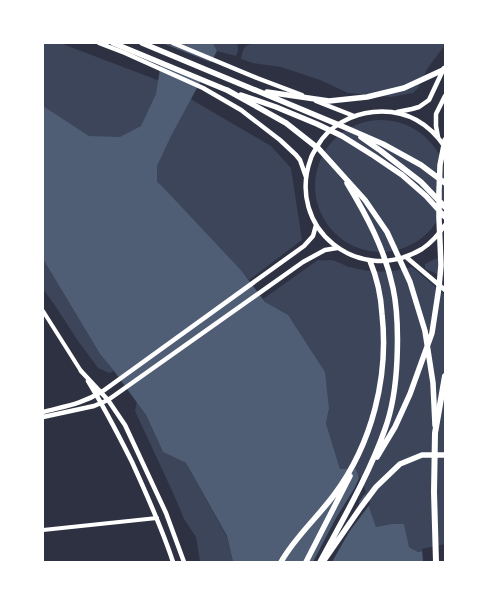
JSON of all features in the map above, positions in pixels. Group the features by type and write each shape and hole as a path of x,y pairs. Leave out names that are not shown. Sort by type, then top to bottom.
{"highway":[{"path":"113,43 227,90 276,107 342,136 402,175 426,196 445,217"},
{"path":"142,43 383,144 421,165 445,183"},
{"path":"259,91 329,101 367,97 404,88 445,68"},
{"path":"227,90 286,123 318,149 339,171 365,200 387,232 410,282 425,331 433,383 436,562"},
{"path":"344,127 360,136 422,182 445,207"},
{"path":"353,500 395,427 410,394 432,333 441,265 439,191 440,165 445,140"},
{"path":"321,562 353,500 386,428 396,377 398,334 393,288 385,260 369,222 339,171"},
{"path":"438,236 445,245"},
{"path":"306,562 347,482 361,450 377,400 382,373 384,326 378,282 370,261"},
{"path":"435,432 445,376"},
{"path":"281,562 299,537 334,495 361,450"},
{"path":"321,562 376,487 400,464 422,455 445,454"}],"main road":[{"path":"99,43 125,53 202,88 241,110 280,140 296,155 300,160 306,177"},
{"path":"173,43 354,116"},
{"path":"394,112 419,107 429,100 445,68"},
{"path":"438,137 436,114 445,96"},
{"path":"445,147 438,137 426,126 411,117 394,112 367,112 354,116 336,126 321,140 311,157 306,177 305,189 310,214 325,237 337,248 353,256 370,261 388,261 406,257 423,249 438,236 445,225"},
{"path":"43,417 68,409 99,393 304,246 313,236 316,225"},
{"path":"43,412 101,404 122,391 303,262 325,250 337,248"},
{"path":"406,257 445,290"},
{"path":"81,371 99,393 108,400 125,425 166,513 184,562"},
{"path":"99,393 101,404 116,430 147,494 173,562"}],"street":[{"path":"43,311 81,371"},
{"path":"43,530 157,518"}],"shaded area":[{"path":"43,43 60,43 160,81 271,146 291,168 302,240 249,280 163,187 43,106"},
{"path":"164,43 213,43 217,51 171,136 157,166 157,182 241,270 265,302 288,315 325,372 329,409 326,423 340,469 356,469 376,527 391,524 404,524 409,547 418,552 445,546 443,562 233,562 227,536 186,463 163,452 146,415 100,354 43,259 43,106 89,136 120,137 141,126 156,94"},
{"path":"213,43 237,44 238,50 236,56 217,51"},
{"path":"261,43 445,43 445,45 427,69 418,88 413,93 391,97 348,93 320,80 281,67 253,63 241,59 243,50 246,46"},
{"path":"388,120 412,127 428,139 440,155 446,173 446,199 440,217 428,233 412,245 394,251 374,252 350,245 334,233 322,217 316,199 315,179 322,155 334,139 350,127 368,121"},
{"path":"445,254 445,277 425,269 425,264"},
{"path":"43,259 100,354 114,371 109,373 98,368 43,289"},
{"path":"318,260 333,260 358,269 374,271 388,271 412,267 445,295 445,546 418,552 409,547 391,524 376,527 356,469 340,469 326,423 329,409 263,299"},
{"path":"137,401 146,415 163,452 186,463 227,537 233,562 200,562 196,537 184,519 135,411"}],"pier":[{"path":"162,43 213,63 202,82 159,64"},
{"path":"360,476 366,492 359,504 367,495 370,504 349,532 332,562 313,562 336,518 354,489"},
{"path":"445,544 445,562 423,562 422,549"}]}
